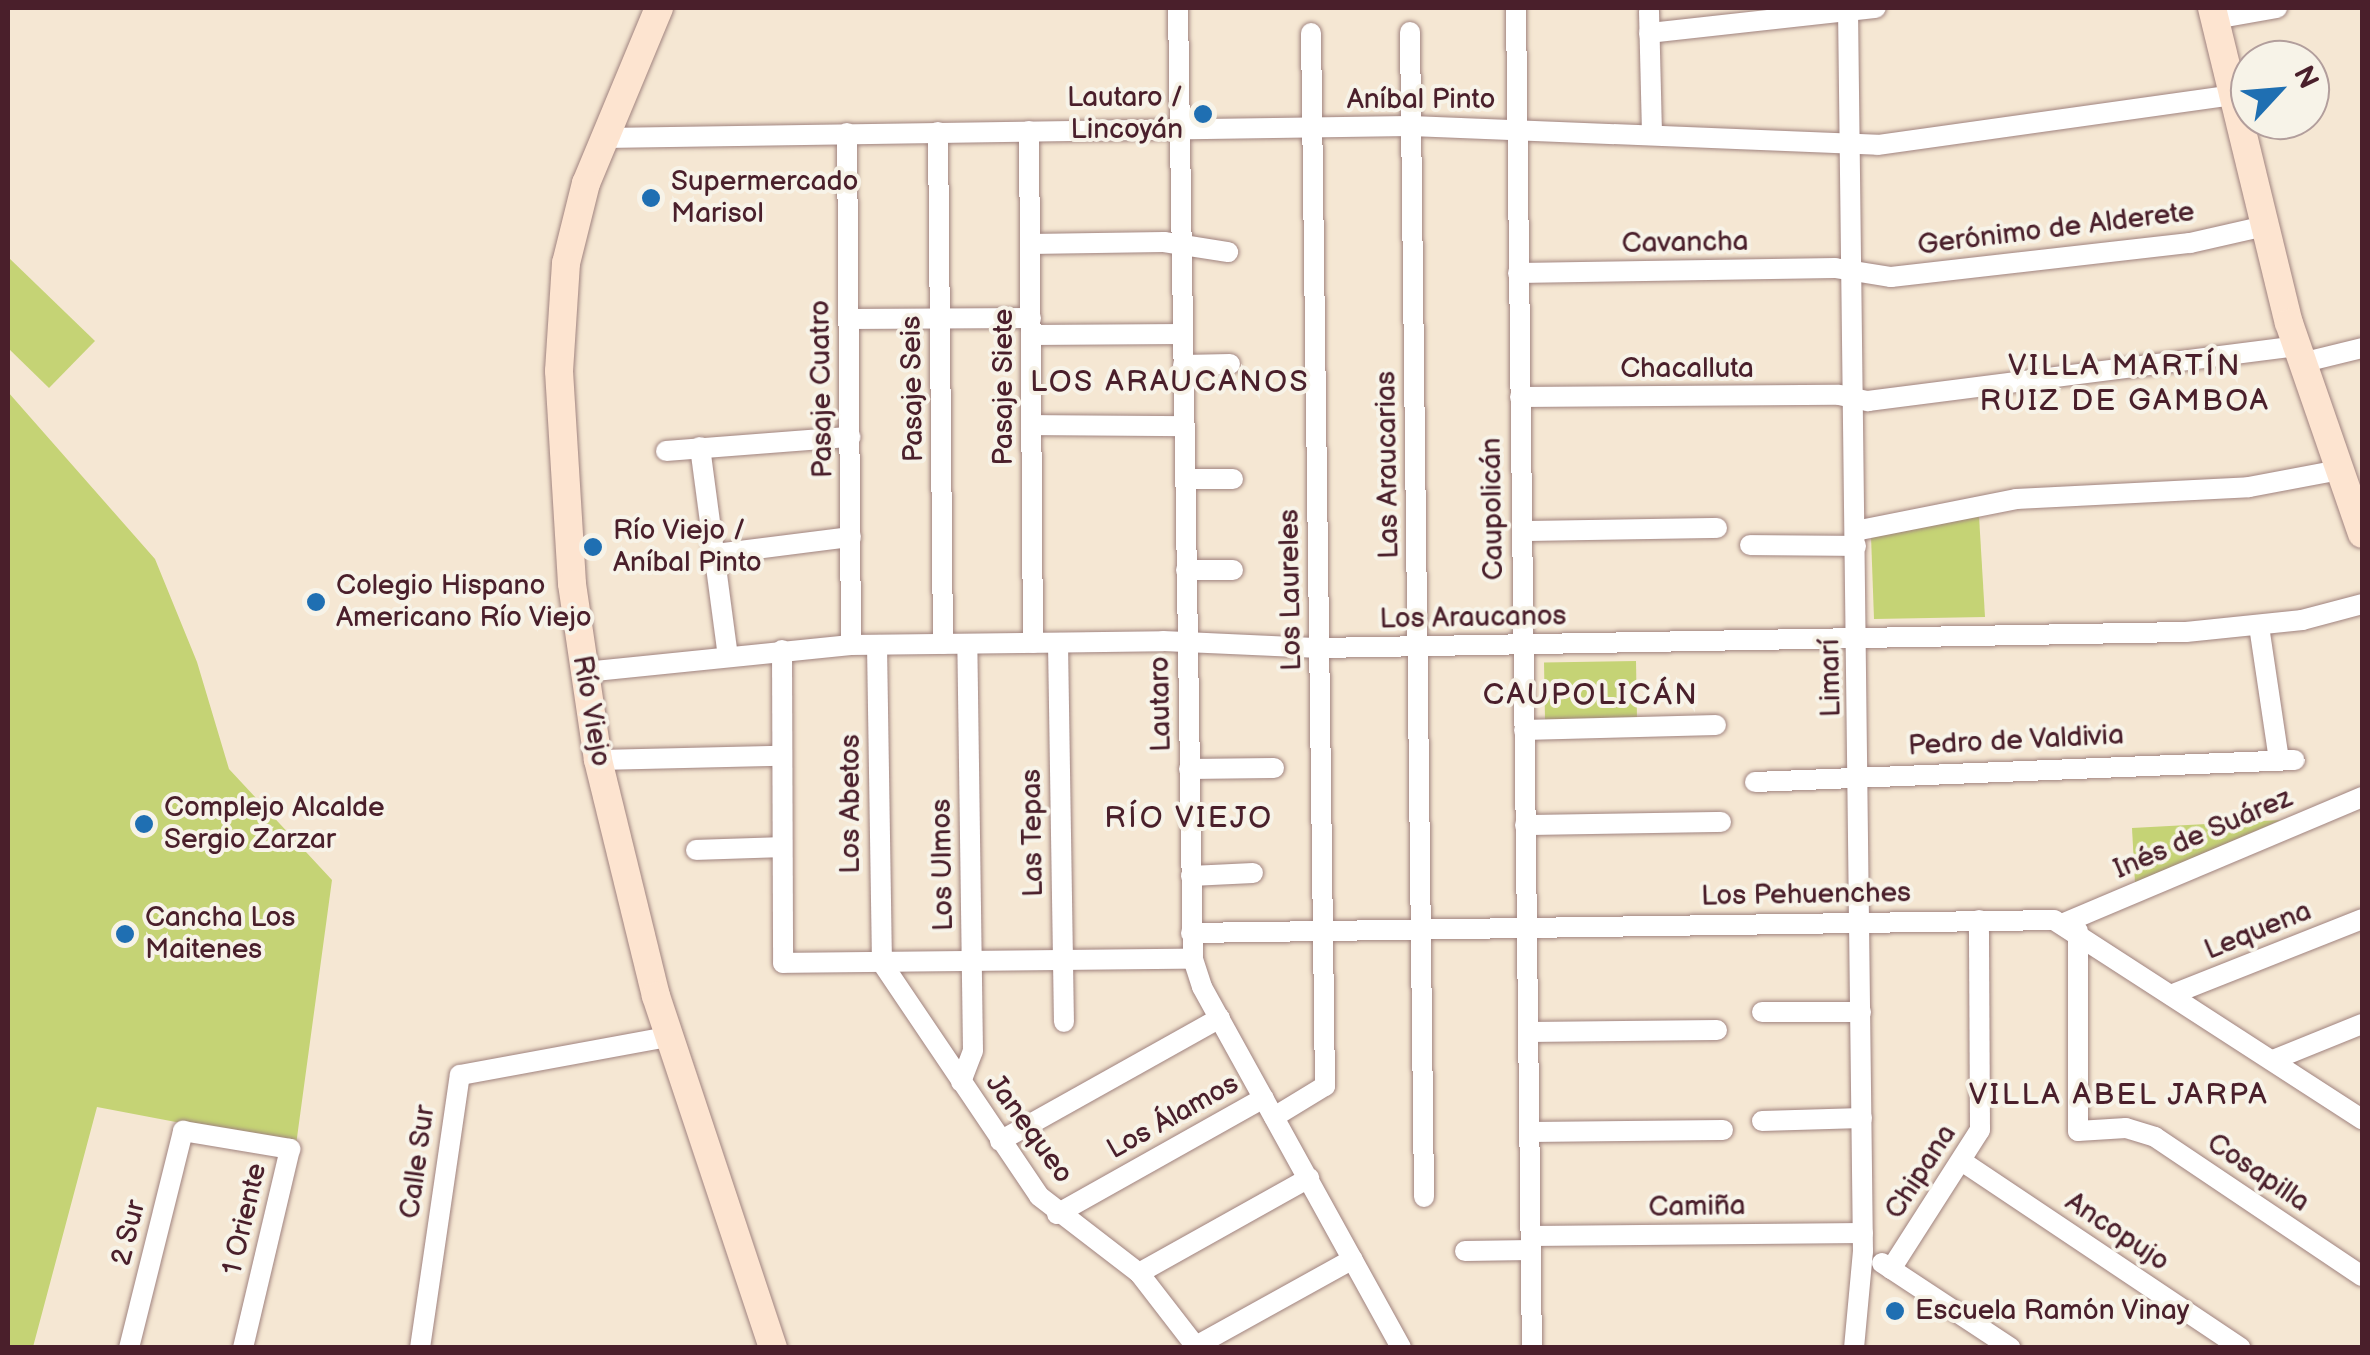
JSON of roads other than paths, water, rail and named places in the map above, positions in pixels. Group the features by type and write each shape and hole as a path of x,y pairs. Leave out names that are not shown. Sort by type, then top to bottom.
{"main road":[{"name":"Río Viejo","path":"659,8 604,138 566,263 559,371 584,672 598,760 668,1037 773,1348"},
{"path":"2213,14 2230,83"},
{"path":"2244,140 2298,355 2327,429 2351,475 2362,534"}],"street":[{"name":"Lautaro","path":"1178,8 1193,959 1220,1018 1401,1348"},
{"name":"Caupolicán","path":"1516,8 1532,1348"},
{"path":"1649,33 1876,8"},
{"path":"2213,14 2276,8"},
{"name":"Limarí","path":"1848,9 1863,1242 1854,1348"},
{"path":"1649,12 1652,135"},
{"name":"Las Araucarias","path":"1410,32 1424,1197"},
{"name":"Los Laureles","path":"1274,1117 1325,1086 1311,33"},
{"name":"Aníbal Pinto","path":"604,138 1412,126 1851,142 1926,141 2230,95"},
{"name":"Pasaje Siete","path":"1029,131 1033,643"},
{"name":"Pasaje Seis","path":"938,132 943,644"},
{"name":"Pasaje Cuatro","path":"847,134 851,645"},
{"name":"Gerónimo de Alderete","path":"1852,271 1891,276 2148,249 2265,226"},
{"path":"1030,244 1181,246 1228,252"},
{"name":"Cavancha","path":"1518,273 1852,271"},
{"path":"849,319 940,318 1182,334"},
{"name":"Chacalluta","path":"1520,397 1854,398 2362,348"},
{"path":"1183,365 1230,364"},
{"path":"1032,425 1184,426"},
{"path":"666,451 850,437"},
{"path":"700,447 728,656"},
{"path":"1750,545 1855,538 2016,500 2249,487 2351,475"},
{"path":"1185,479 1232,479"},
{"path":"1522,531 1717,528"},
{"path":"716,554 851,537"},
{"path":"1186,570 1233,570"},
{"name":"Los Araucanos","path":"584,672 851,645 1058,642 1320,648 1522,646 2259,626 2362,604"},
{"name":"Pedro de Valdivia","path":"1756,782 2287,760 2259,626"},
{"name":"Las Tepas","path":"1058,642 1064,1022"},
{"name":"Los Ulmos","path":"961,1082 973,1058 968,644"},
{"name":"Los Abetos","path":"878,645 882,962"},
{"path":"782,650 783,964 1193,959"},
{"path":"1524,730 1716,725"},
{"path":"598,760 782,756"},
{"path":"1189,769 1274,768"},
{"name":"Inés de Suárez","path":"2071,927 2362,797"},
{"path":"1526,824 1721,822"},
{"path":"696,850 782,847"},
{"path":"1190,876 1253,874"},
{"name":"Lequena","path":"2173,994 2362,919"},
{"name":"Los Pehuenches","path":"1192,933 1978,920 2071,927"},
{"name":"Chipana","path":"1891,1269 1962,1162 1981,1120 1978,920"},
{"path":"2071,927 2362,1119"},
{"name":"Cosapilla","path":"2071,927 2078,1131 2126,1128 2155,1138 2362,1276"},
{"name":"Janequeo","path":"882,962 1000,1141 1058,1214 1139,1273 1197,1347"},
{"path":"1762,1012 1861,1012"},
{"path":"1000,1141 1220,1018"},
{"path":"2273,1060 2362,1024"},
{"path":"1528,1032 1717,1030"},
{"name":"Calle Sur","path":"420,1348 460,1075 668,1037"},
{"name":"Los Álamos","path":"1058,1214 1264,1098"},
{"path":"1762,1121 1862,1118"},
{"path":"1530,1132 1724,1130"},
{"name":"2 Sur","path":"129,1348 183,1131"},
{"name":"1 Oriente","path":"183,1131 290,1149 243,1348"},
{"name":"Ancopujo","path":"1962,1162 2241,1348"},
{"path":"1139,1273 1308,1178"},
{"path":"1863,1242 1891,1269 2010,1348"},
{"name":"Camiña","path":"1531,1243 1863,1242"},
{"path":"1465,1251 1531,1243"},
{"path":"1197,1347 1354,1259"}],"place":[{"name":"Lautaro / Lincoyán","path":"1203,114"},
{"name":"Supermercado Marisol","path":"651,198"},
{"name":"Río Viejo / Aníbal Pinto","path":"593,547"},
{"name":"Colegio Hispano Americano Río Viejo","path":"316,602"},
{"name":"Complejo Alcalde Sergio Zarzar","path":"144,824"},
{"name":"Cancha Los Maitenes","path":"125,934"},
{"name":"Escuela Ramón Vinay","path":"1895,1311"}],"district":[{"name":"LOS ARAUCANOS","path":"1170,382"},
{"name":"VILLA MARTÍN RUIZ DE GAMBOA","path":"2125,383"},
{"name":"CAUPOLICÁN","path":"1591,695"},
{"name":"RÍO VIEJO","path":"1189,818"},
{"name":"VILLA ABEL JARPA","path":"2119,1095"}]}
